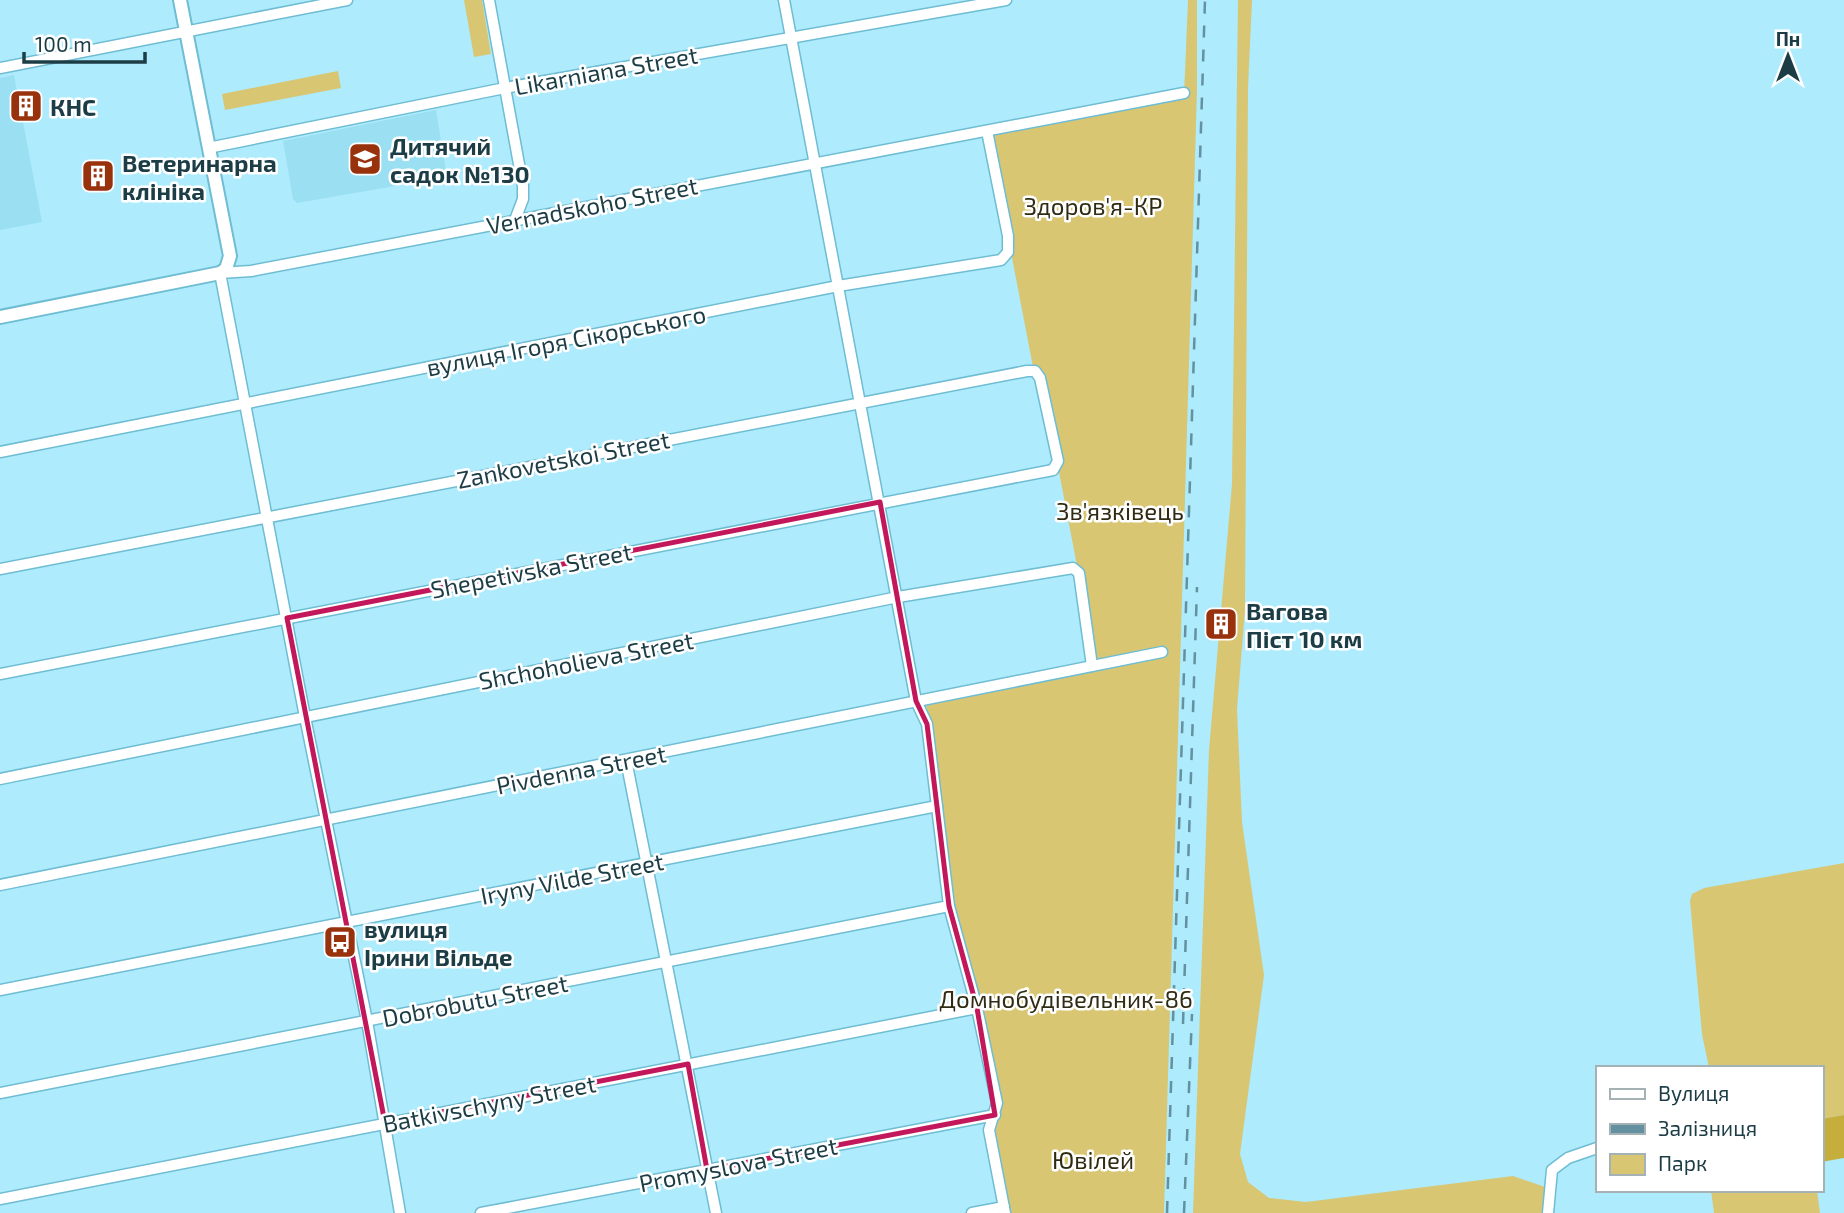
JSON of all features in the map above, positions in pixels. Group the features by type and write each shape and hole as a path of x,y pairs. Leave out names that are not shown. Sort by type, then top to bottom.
{"street":[{"path":"180,0 230,256 226,269 220,273 268,515 304,717 367,1021 400,1213"},
{"path":"0,68 347,0"},
{"path":"489,0 523,186 523,199 515,220"},
{"path":"785,0 916,701 927,724 949,906 977,1008 997,1103 989,1130 1005,1210 972,1213"},
{"name":"Likarniana Street","path":"208,148 505,88 1006,0"},
{"name":"Vernadskoho Street","path":"0,317 220,273 251,271 1184,93"},
{"name":"вулиця Ігоря Сікорського","path":"0,452 838,286 1004,258 1008,252 1008,236 987,131"},
{"name":"Zankovetskoi Street","path":"0,569 268,515 1035,371 1040,379 1058,461"},
{"name":"Shepetivska Street","path":"0,674 1053,470 1058,461"},
{"name":"Shchoholieva Street","path":"0,779 898,597 1077,569 1092,666"},
{"name":"Pivdenna Street","path":"0,886 1162,652"},
{"path":"626,760 716,1213"},
{"name":"Iryny Vilde Street","path":"0,989 937,806"},
{"name":"Dobrobutu Street","path":"0,1094 949,906"},
{"name":"Batkivschyny Street","path":"0,1199 977,1008"},
{"name":"Promyslova Street","path":"481,1213 995,1115"},
{"path":"1548,1213 1552,1170 1568,1158 1596,1148"}],"highlighted area":[{"path":"880,502 916,701 927,724 949,906 977,1008 995,1115 707,1170 688,1064 385,1123 287,618"}],"shaded area":[{"path":"14,75 42,222 0,230 0,78"},
{"name":"Дитячий садок №130","path":"436,110 447,177 297,203 293,199 283,141"},
{"path":"1844,1115 1844,1158 1823,1162 1823,1119"}],"green space":[{"path":"464,0 482,0 491,54 474,57"},
{"path":"1188,0 1197,0 1197,90 1164,1213 1006,1213 990,1129 993,1121 1001,1117 982,1007 955,907 926,704 1043,681 1092,665 1078,571 1041,378 1033,367 988,133 1184,96"},
{"path":"1238,0 1252,0 1248,88 1245,610 1237,709 1242,822 1264,975 1240,1154 1248,1182 1269,1198 1306,1202 1513,1176 1548,1188 1548,1213 1193,1213 1209,750 1232,484"},
{"path":"338,71 341,88 225,110 222,94"},
{"path":"1844,863 1844,1115 1823,1119 1823,1066 1709,1066 1702,1034 1690,901 1692,894 1704,888"},
{"path":"1711,1192 1817,1192 1820,1213 1714,1213"}],"railway":[{"path":"1167,1213 1205,0"},
{"path":"1183,1024 1197,587"},
{"path":"1184,1213 1192,1014"}],"place":[{"name":"КНС","path":"26,106"},
{"name":"Дитячий садок №130","path":"365,159"},
{"name":"Ветеринарна клініка","path":"98,176"},
{"name":"Вагова Піст 10 км","path":"1221,624"},
{"name":"вулиця Ірини Вільде","path":"340,942"}],"park label":[{"name":"Здоров'я-КР","path":"1093,205"},
{"name":"Зв'язківець","path":"1120,510"},
{"name":"Домнобудівельник-86","path":"1066,998"},
{"name":"Ювілей","path":"1093,1159"}]}
